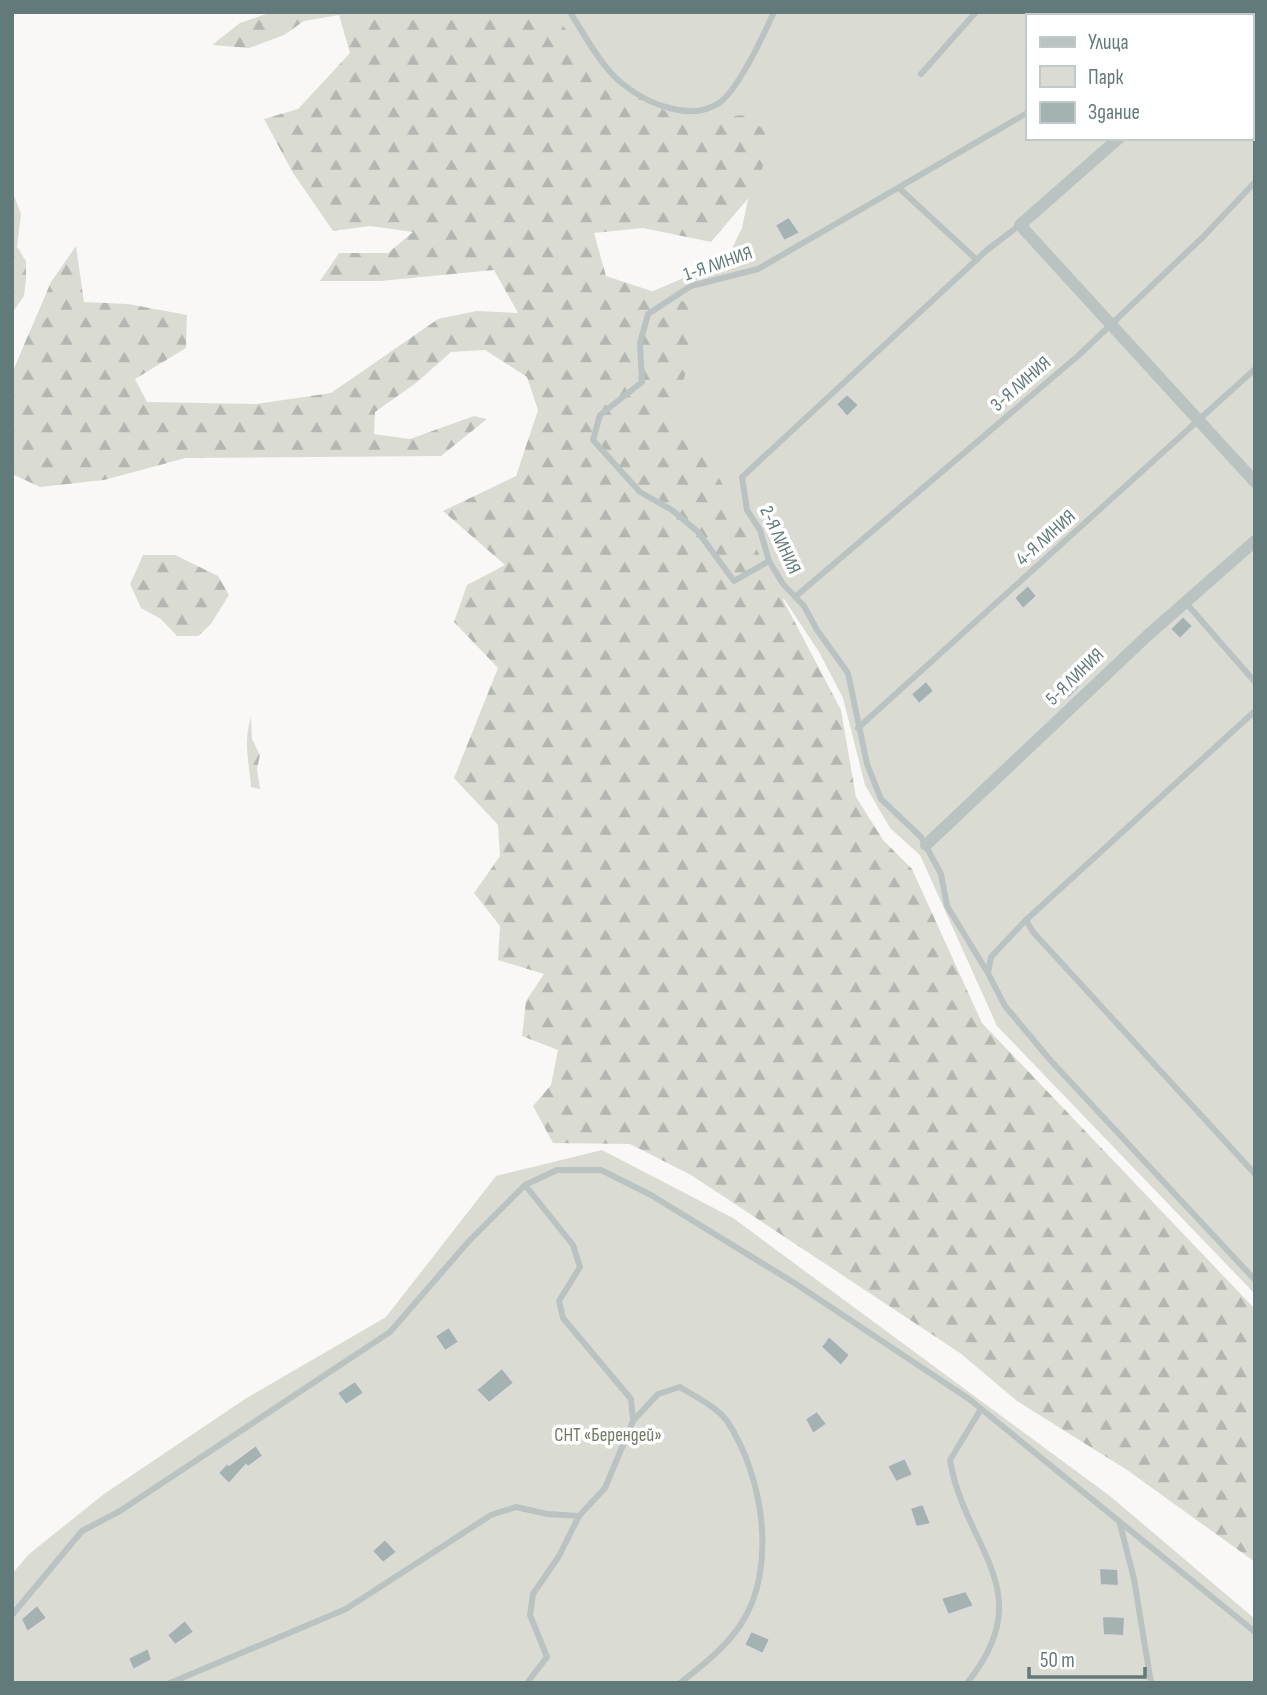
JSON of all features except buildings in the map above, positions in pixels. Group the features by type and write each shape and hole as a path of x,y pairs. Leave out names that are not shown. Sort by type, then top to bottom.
{"street":[{"path":"1117,140 1020,225 1255,482"},
{"name":"5-Я ЛИНИЯ","path":"926,845 1138,644 1255,541"}],"lane":[{"path":"570,12 624,85 660,104 686,112 719,103 750,62 774,12"},
{"path":"921,74 976,12"},
{"name":"1-Я ЛИНИЯ","path":"769,561 734,581 698,532 672,510 640,492 593,440 600,415 642,382 640,344 648,314 691,286 758,268 1026,114"},
{"name":"3-Я ЛИНИЯ","path":"795,597 1111,324 1204,236 1255,182"},
{"path":"899,188 977,260"},
{"name":"2-Я ЛИНИЯ","path":"1020,225 977,260 742,477 747,510 760,530 769,561 783,584 848,673 858,728 881,799 926,845 941,874 947,906 1005,1006 1051,1061 1255,1280"},
{"name":"4-Я ЛИНИЯ","path":"858,728 1255,369"},
{"path":"1186,603 1255,682"},
{"path":"988,973 991,957 1026,920 1255,711"},
{"path":"1026,920 1033,932 1255,1174"},
{"path":"12,1615 82,1531 120,1511 390,1332 469,1241 526,1185 557,1170 601,1170 631,1185 796,1284 981,1409 1255,1632"},
{"path":"526,1185 573,1245 580,1267 559,1301 563,1318 631,1399 633,1421"},
{"path":"527,1683 547,1657 530,1615 533,1594 559,1556 579,1516 605,1488 633,1421 657,1394 680,1387 725,1419 744,1453 764,1525 760,1579 742,1624 705,1664 680,1683"},
{"path":"967,1683 999,1629 995,1572 954,1484 950,1460 981,1409"},
{"path":"170,1683 346,1609 491,1515 516,1507 547,1514 579,1516"},
{"path":"1119,1522 1134,1579 1152,1683"}],"green space":[{"path":"272,12 552,12 592,62 683,123 742,115 771,134 757,188 711,242 643,228 594,233 606,276 694,305 694,342 672,422 707,455 841,710 856,797 883,840 912,869 982,1023 1255,1309 1255,1562 1127,1470 1017,1401 960,1353 691,1175 630,1144 553,1143 533,1106 551,1085 558,1050 522,1036 526,1001 544,974 498,960 500,926 474,893 500,856 498,825 454,778 498,668 454,622 467,585 505,565 443,511 516,476 538,410 527,377 485,350 451,352 416,383 375,412 374,434 410,439 474,416 487,419 441,456 186,458 104,480 40,487 12,474 12,373 51,282 76,246 84,302 128,304 187,315 186,348 135,379 147,402 256,404 331,393 438,319 476,311 518,313 494,270 381,281 320,281 339,253 388,253 413,232 370,226 333,231 293,173 264,119 298,109 350,53 339,15 304,21 284,35 249,48 212,45 240,23"},
{"path":"553,12 1164,12 1165,14 1026,14 1026,140 1253,140 1253,78 1255,79 1255,1294 997,1026 920,855 890,828 865,785 843,698 819,652 784,599 735,596 688,540 651,292 727,259 742,228 752,180 599,94"},
{"path":"12,174 13,193 21,214 17,247 26,261 26,280 24,296 12,313"},
{"path":"143,555 175,555 218,576 229,595 211,624 198,636 177,636 161,619 141,608 130,584"},
{"path":"251,717 252,739 260,755 257,769 260,789 251,787 247,744"},
{"name":"СНТ «Берендей»","path":"602,1150 733,1218 1110,1496 1255,1619 1255,1683 12,1683 12,1574 29,1554 104,1494 245,1399 386,1317 496,1176"}]}
